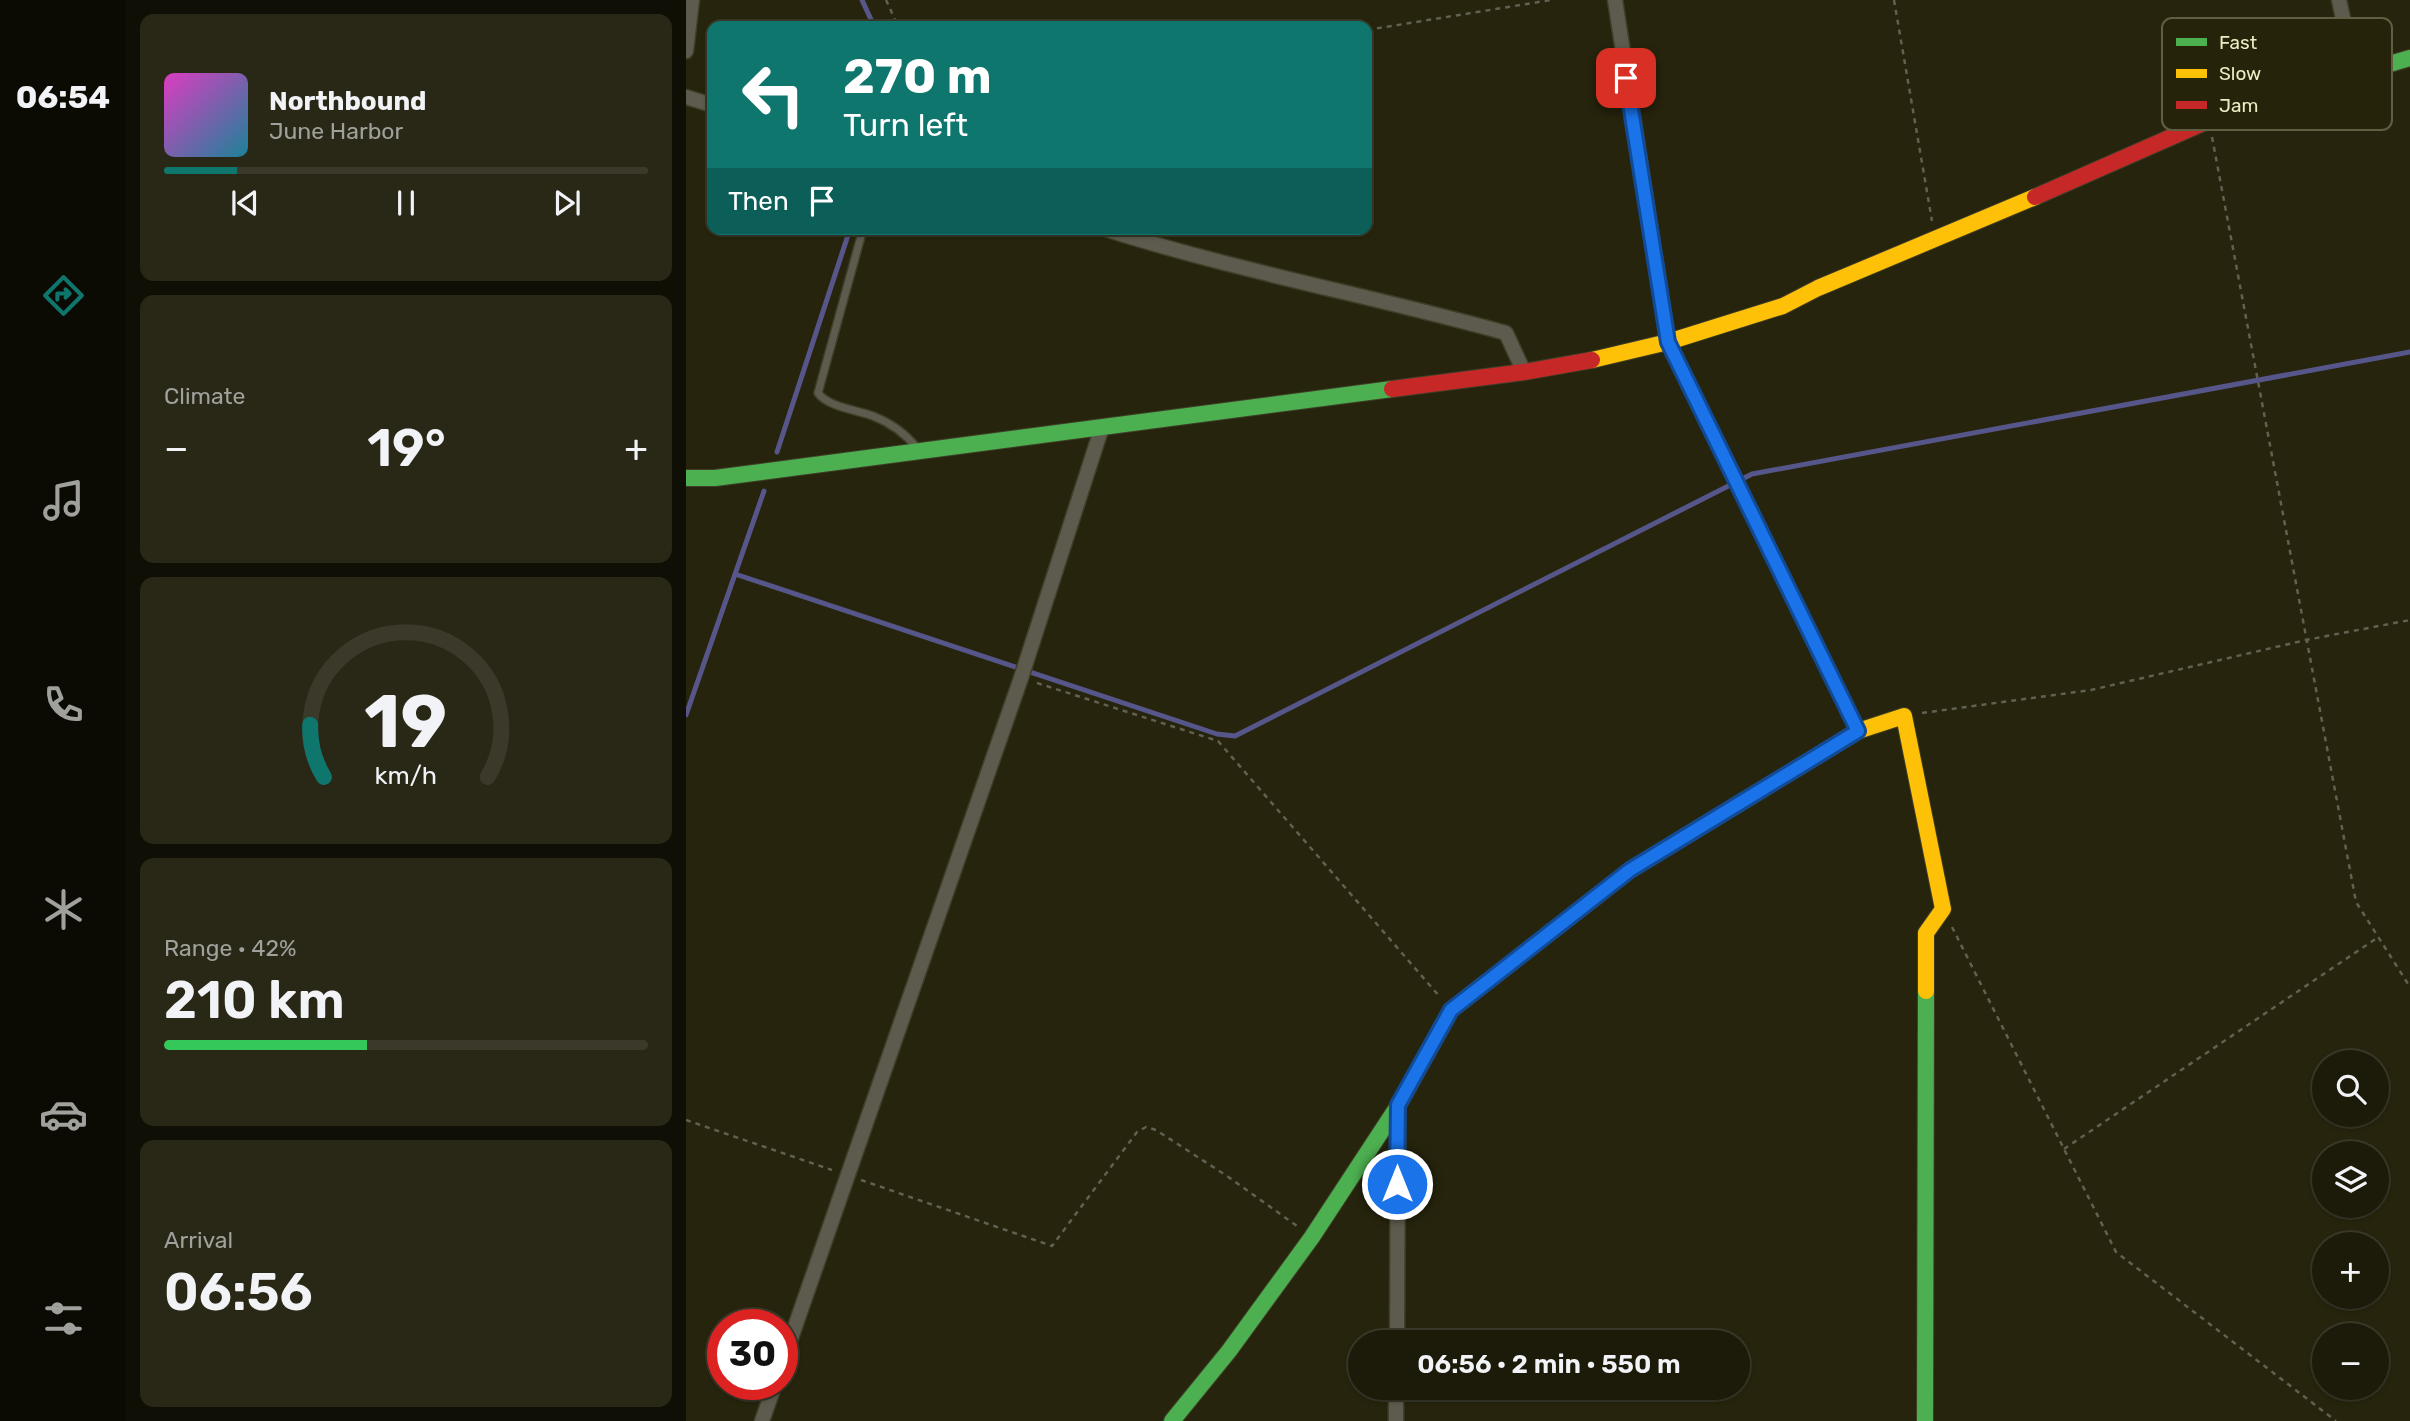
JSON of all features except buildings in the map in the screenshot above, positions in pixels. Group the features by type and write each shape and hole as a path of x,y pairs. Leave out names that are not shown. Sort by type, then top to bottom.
{"street":[{"path":"686,51 692,0"},
{"path":"1615,0 1668,342 1858,731"},
{"path":"2339,0 2343,18"},
{"path":"2392,63 2410,58"},
{"path":"686,97 707,103"},
{"path":"686,478 715,478 920,452 1524,372 1591,360 1668,342 1783,306 1818,288 2187,130"},
{"path":"1123,235 1157,246 1416,308 1506,333 1524,372"},
{"path":"798,1318 1021,678 1102,427"},
{"path":"1172,1421 1229,1351 1312,1237 1398,1105 1451,1010 1630,870 1858,731 1904,716 1943,909 1926,933 1925,1421"},
{"path":"1397,1330 1398,1105"},
{"path":"762,1421 769,1400"},
{"path":"1396,1400 1396,1421"}],"lane":[{"path":"861,235 818,393 824,400 876,417 894,426 908,436 920,452"}],"path":[{"path":"887,0 896,21"},
{"path":"1372,29 1551,0"},
{"path":"1894,0 1935,240"},
{"path":"2212,130 2356,902 2410,987"},
{"path":"1904,716 2091,690 2306,640 2410,620"},
{"path":"1021,678 1218,741 1451,1010"},
{"path":"1943,909 2116,1252 2336,1421"},
{"path":"2063,1150 2377,938"},
{"path":"686,1120 1052,1246 1138,1132 1146,1127 1156,1130 1227,1176 1312,1237"}],"waterway":[{"path":"862,0 872,21"},
{"path":"777,452 848,235"},
{"path":"735,574 1217,734 1235,736 1752,474 2410,352"},
{"path":"686,715 764,491"}],"traffic: fast":[{"path":"2392,63 2410,58"},
{"path":"686,478 715,478 1392,389"},
{"path":"1172,1421 1229,1351 1312,1237 1398,1106 1451,1010 1630,870 1758,792"},
{"path":"1925,1421 1926,991"}],"traffic: slow":[{"path":"1592,360 1668,342 1783,306 1818,288 2035,197"},
{"path":"1758,792 1858,731 1904,716 1943,909 1926,933 1926,991"}],"traffic: jam":[{"path":"2035,197 2187,130"},
{"path":"1392,389 1524,372 1592,360"}],"route":[{"path":"1397,1184 1398,1105 1451,1010 1630,870 1858,731 1668,342 1626,78"}]}
